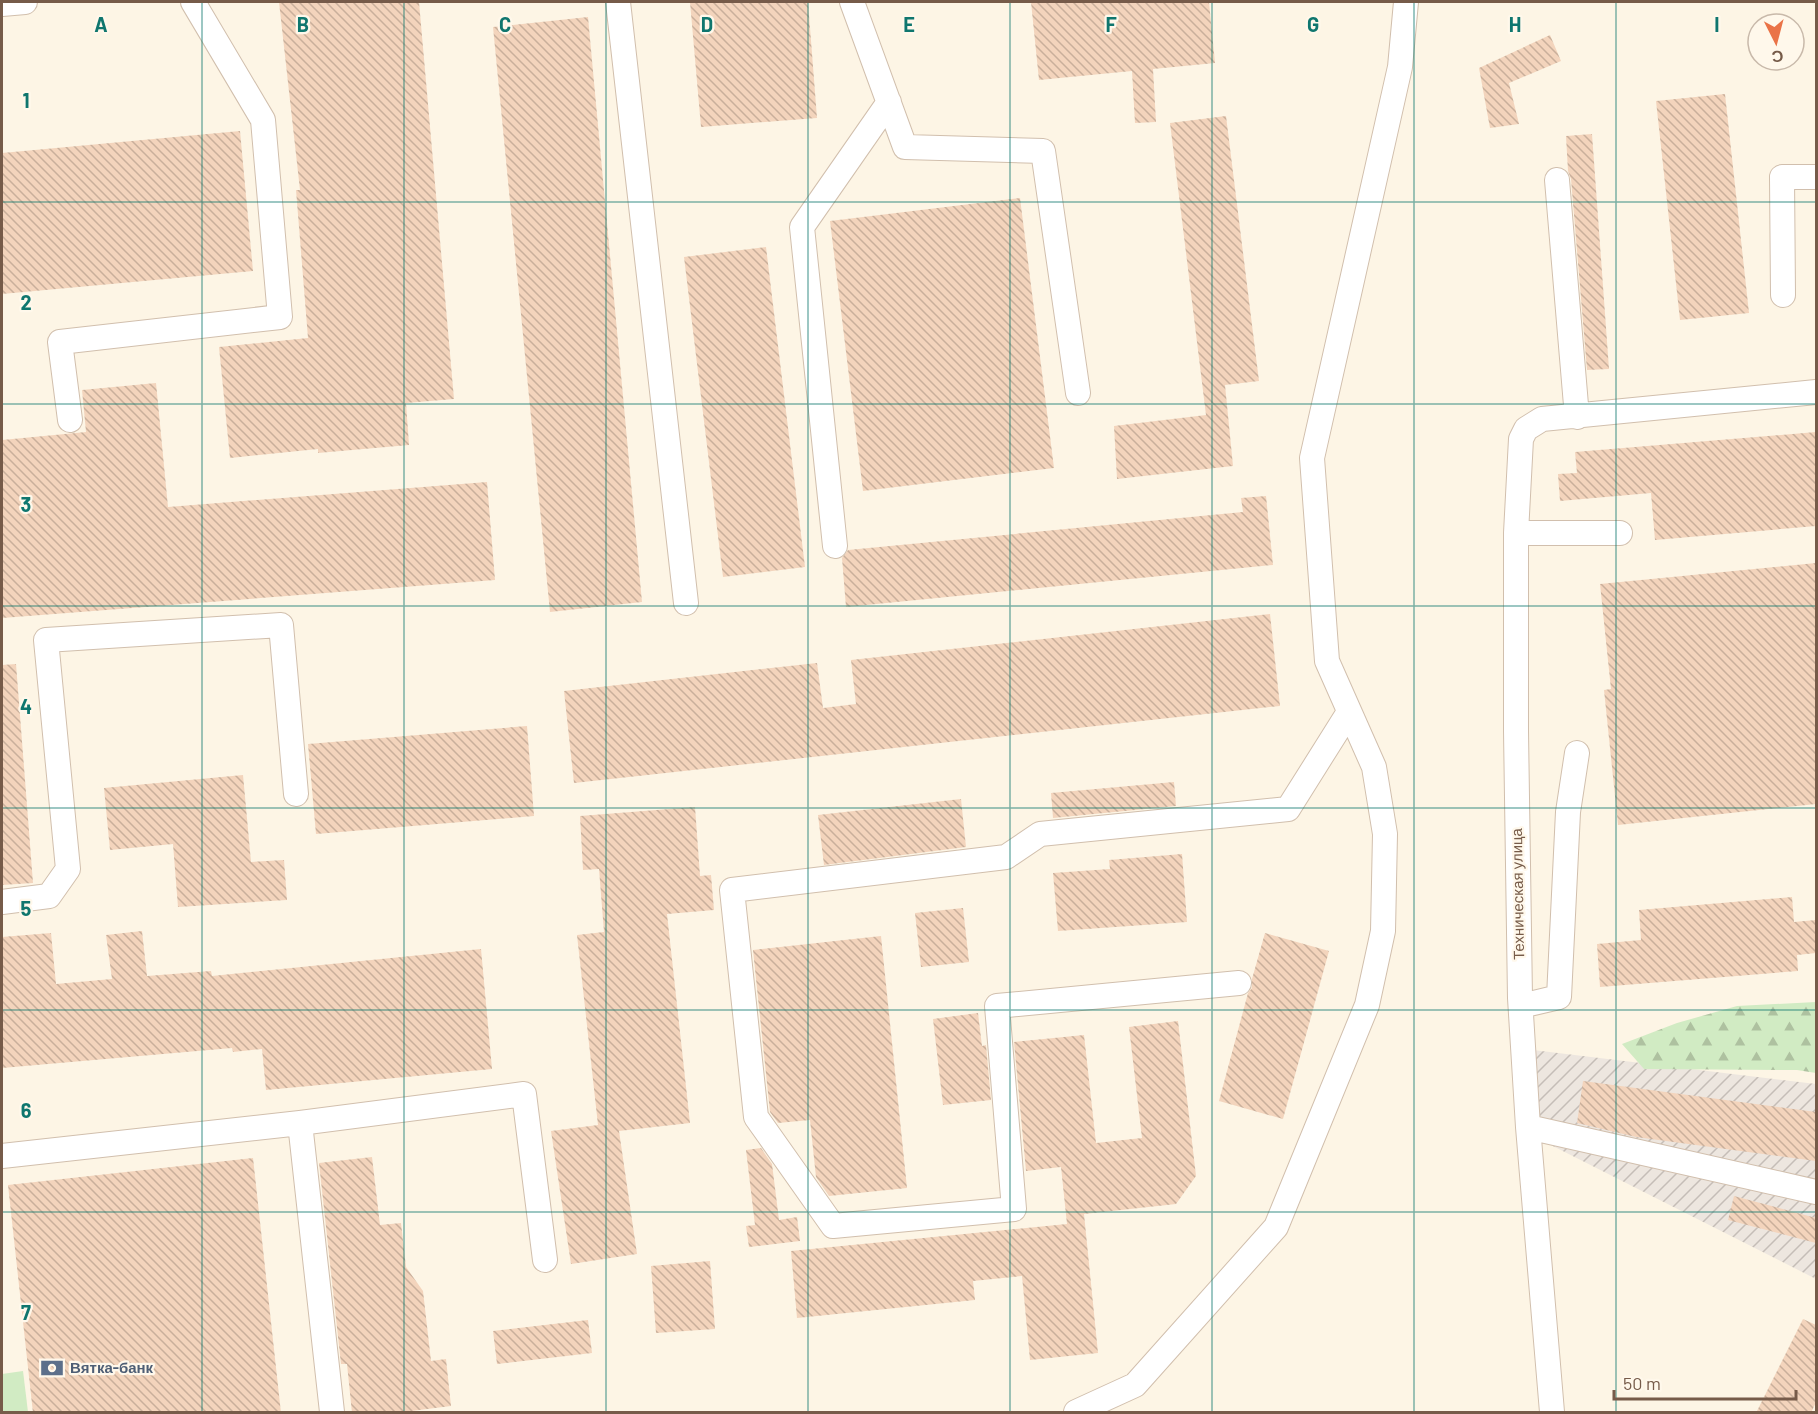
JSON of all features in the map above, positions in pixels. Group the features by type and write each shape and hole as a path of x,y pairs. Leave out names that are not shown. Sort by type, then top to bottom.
{"lane":[{"path":"2,4 25,2"},
{"path":"70,420 60,342 280,317 263,120 194,2"},
{"path":"618,2 686,603"},
{"path":"852,2 905,147 1043,151 1078,393"},
{"path":"1076,1413 1135,1385 1276,1227 1367,1005 1383,931 1385,834 1374,767 1327,661 1312,458 1400,67 1406,2"},
{"path":"835,546 802,227 889,102"},
{"path":"1783,295 1782,177 1816,177"},
{"path":"1557,180 1577,417 1816,392"},
{"name":"Техническая улица","path":"1552,1413 1528,1127 1521,1006 1516,731 1516,533 1520,449 1521,439 1526,429 1542,419 1577,417"},
{"path":"1516,533 1620,532"},
{"path":"2,902 49,896 68,869 46,640 281,625 296,794"},
{"path":"1239,982 997,1006 1014,1209 833,1226 756,1117 732,890 1006,857 1040,834 1288,809 1348,712"},
{"path":"1521,1006 1559,997 1568,812 1576,753"},
{"path":"2,1156 300,1123 524,1094 545,1260"},
{"path":"300,1123 332,1413"},
{"path":"1528,1127 1816,1192"}],"shaded area":[{"path":"1533,1050 1816,1084 1816,1279 1533,1136"}],"green space":[{"path":"1816,1002 1816,1073 1797,1070 1644,1069 1622,1044 1677,1023 1737,1006"},
{"path":"23,1371 28,1412 3,1412 2,1374"}],"building":[{"path":"279,2 419,2 454,399 406,403 409,445 318,453 318,449 230,458 219,347 308,338 296,190 300,190"},
{"path":"690,2 808,2 817,118 701,127"},
{"path":"1031,2 1209,2 1215,63 1153,69 1156,122 1135,123 1132,71 1039,80"},
{"path":"588,17 642,602 550,612 493,27"},
{"path":"1550,35 1561,61 1509,83 1519,124 1490,128 1479,68"},
{"path":"1725,94 1749,313 1680,320 1656,101"},
{"path":"1226,116 1259,381 1225,385 1233,466 1117,479 1114,426 1206,415 1170,123"},
{"path":"240,131 253,271 2,294 2,153"},
{"path":"1592,134 1609,369 1587,370 1566,136"},
{"path":"1020,198 1054,468 863,491 830,221"},
{"path":"766,247 805,567 723,577 684,257"},
{"path":"156,383 168,507 487,482 495,580 2,618 2,440 86,432 82,390"},
{"path":"1816,432 1816,526 1655,540 1651,493 1560,501 1558,474 1577,473 1575,452"},
{"path":"1266,496 1273,565 846,607 842,558 848,550 1243,512 1241,498"},
{"path":"1816,563 1816,804 1618,825 1604,690 1611,689 1600,584"},
{"path":"1270,614 1280,706 574,783 564,691 817,663 823,708 856,704 851,660"},
{"path":"16,664 33,883 2,885 2,665"},
{"path":"527,726 534,816 316,834 308,744"},
{"path":"243,775 251,862 284,860 287,900 178,907 173,844 110,850 104,788"},
{"path":"1174,782 1176,806 1053,818 1051,793"},
{"path":"961,799 966,847 824,865 818,815"},
{"path":"695,807 700,876 711,875 714,910 667,914 690,1123 619,1131 637,1254 571,1264 551,1131 598,1125 577,935 604,932 599,869 583,870 580,816"},
{"path":"1182,854 1187,922 1058,931 1053,873 1110,869 1109,860"},
{"path":"1792,897 1794,922 1816,920 1816,953 1797,955 1798,971 1600,987 1597,944 1641,940 1639,910"},
{"path":"963,908 969,962 921,967 915,913"},
{"path":"142,931 147,976 211,971 212,976 481,949 492,1069 266,1090 262,1049 233,1052 232,1048 2,1068 2,937 51,933 56,984 112,979 106,935"},
{"path":"1265,933 1329,951 1283,1119 1219,1101 1248,993 1252,988 1252,979"},
{"path":"881,936 907,1188 829,1196 816,1177 810,1120 778,1123 770,1112 753,950"},
{"path":"978,1013 982,1046 986,1045 991,1100 943,1105 933,1019"},
{"path":"1178,1021 1196,1176 1176,1204 1084,1214 1098,1353 1030,1360 1022,1276 973,1281 975,1300 797,1318 791,1251 1067,1224 1061,1167 1026,1171 1014,1042 1084,1035 1096,1143 1142,1138 1129,1027"},
{"path":"1583,1081 1816,1112 1816,1161 1636,1137 1577,1123"},
{"path":"761,1148 772,1164 779,1220 797,1217 800,1241 749,1247 746,1226 755,1225 746,1150"},
{"path":"372,1157 380,1225 401,1223 406,1267 423,1291 431,1361 446,1359 451,1406 395,1413 352,1413 347,1364 341,1364 319,1163"},
{"path":"253,1158 281,1413 33,1413 8,1185"},
{"path":"1734,1196 1816,1218 1816,1243 1728,1220"},
{"path":"710,1261 715,1329 656,1333 651,1266"},
{"path":"1803,1319 1816,1325 1816,1402 1811,1413 1756,1413"},
{"path":"588,1320 592,1353 497,1364 493,1331"}],"place":[{"name":"Вятка-банк","path":"52,1368"}]}
